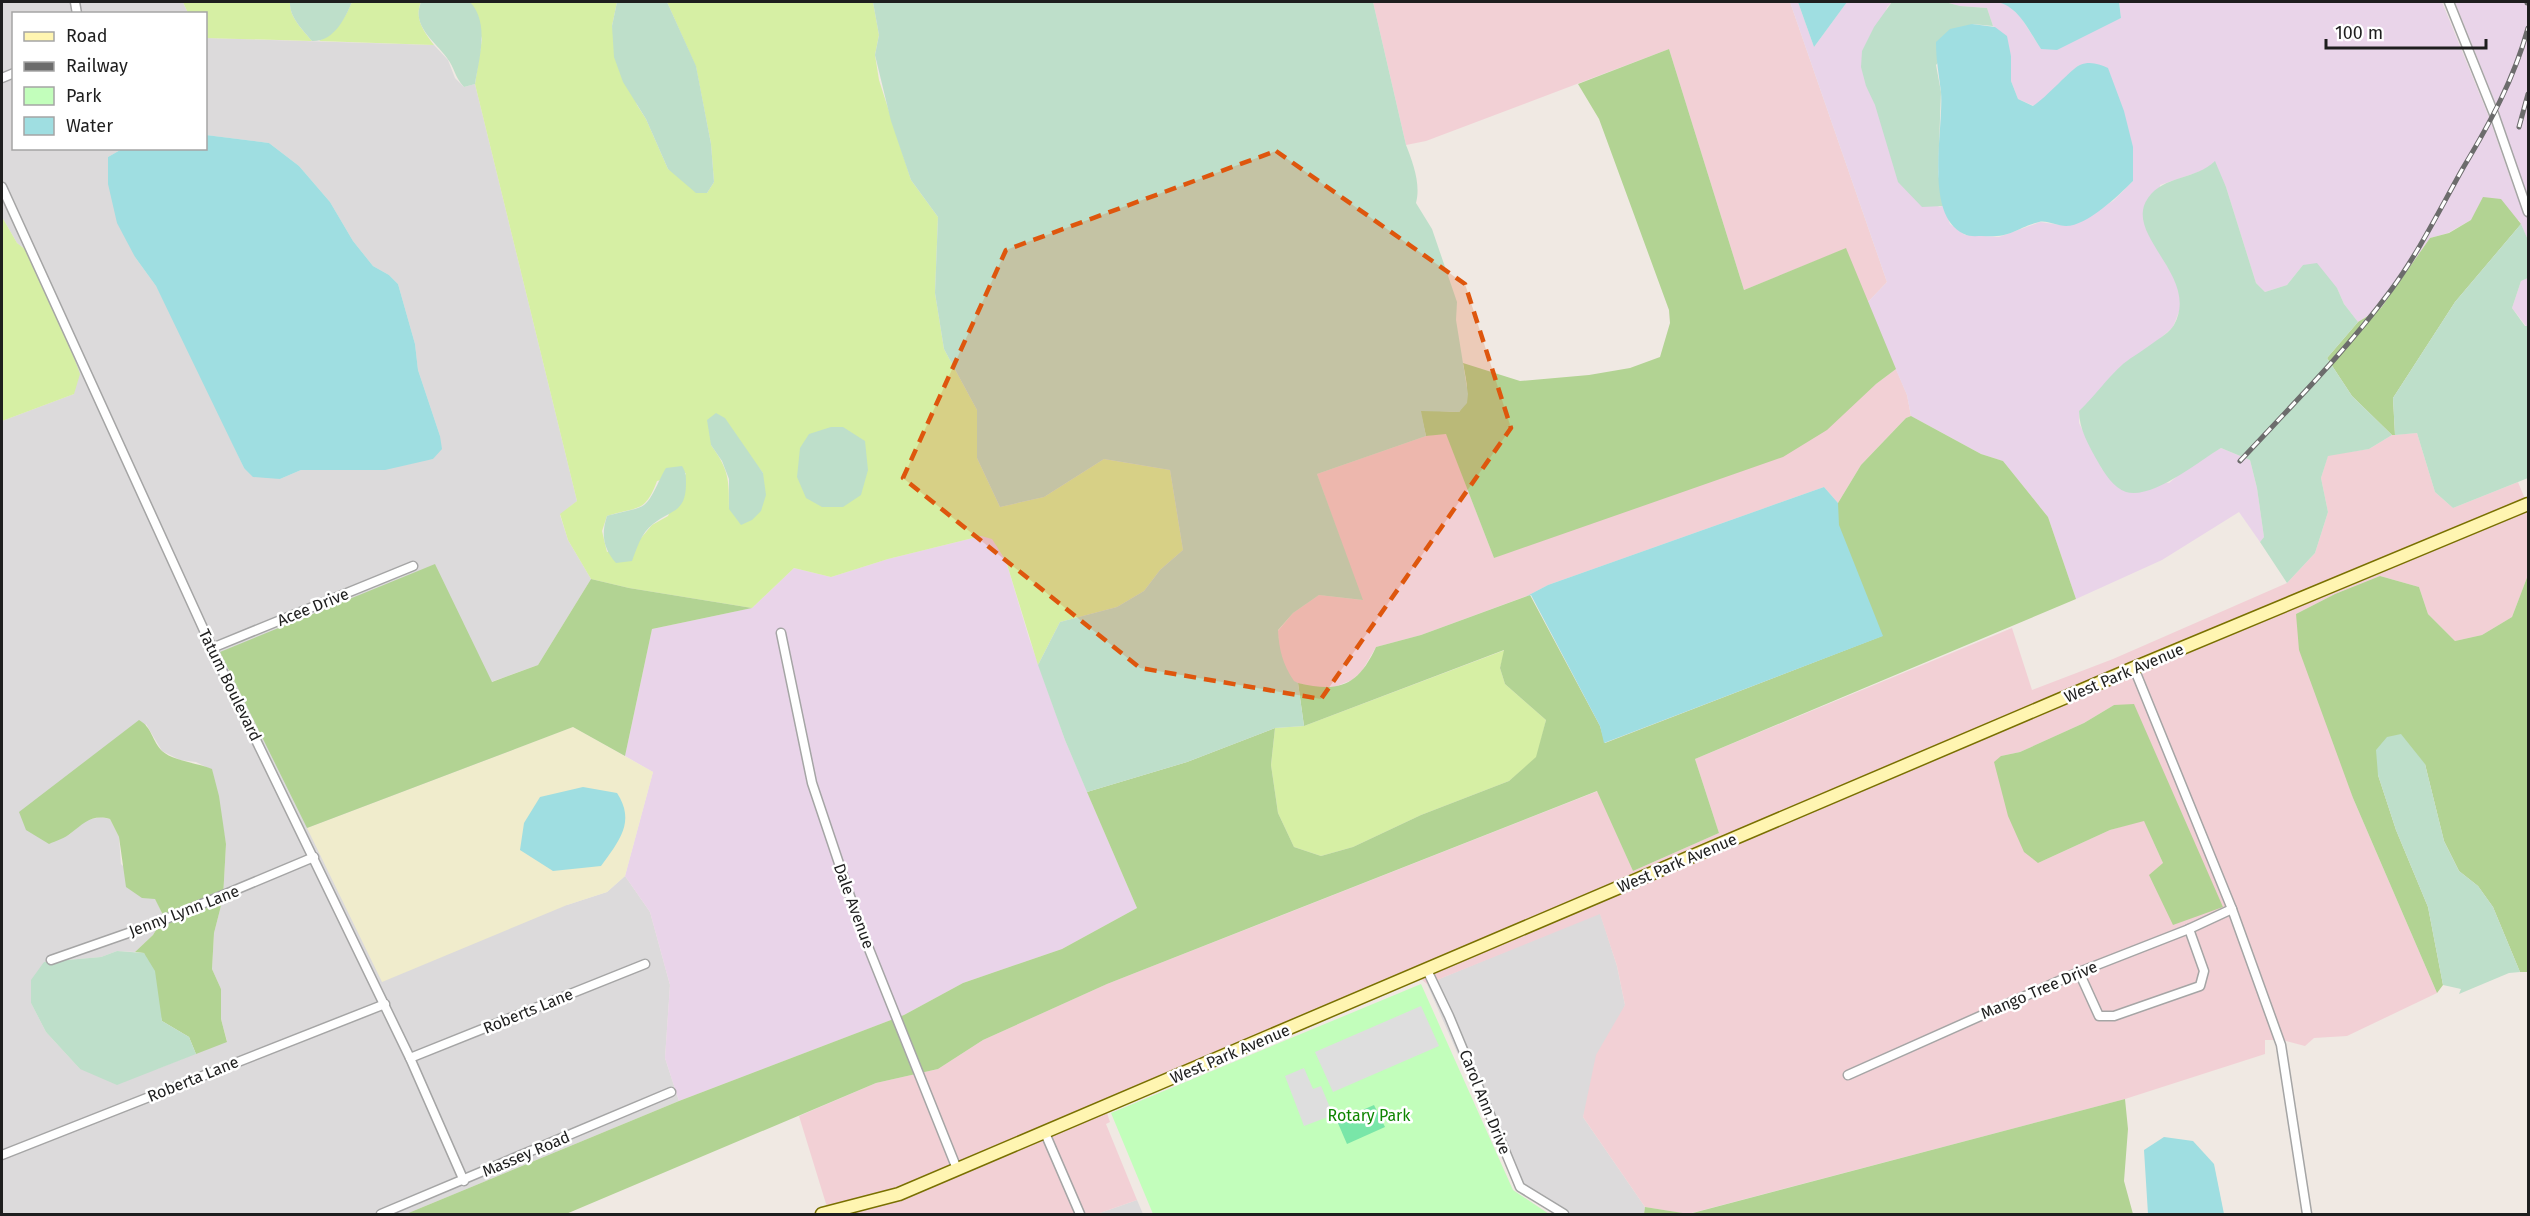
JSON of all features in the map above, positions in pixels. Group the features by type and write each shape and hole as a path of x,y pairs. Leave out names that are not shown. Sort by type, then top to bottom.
{"street":[{"path":"2449,2 2494,114 2529,212"},
{"name":"Tatum Boulevard","path":"2,187 212,648 385,1004 464,1181"},
{"name":"West Park Avenue","path":"822,1215 899,1194 2134,668 2529,504"},
{"name":"Acee Drive","path":"212,648 413,566"},
{"name":"Dale Avenue","path":"781,633 812,783 861,929 957,1169"},
{"path":"2134,668 2232,909 2281,1045 2307,1215"},
{"name":"Jenny Lynn Lane","path":"51,960 154,924 314,857"},
{"name":"Mango Tree Drive","path":"1848,1075 2079,972 2189,929 2232,909"},
{"path":"2079,972 2099,1016 2114,1016 2200,986 2204,971 2189,929"},
{"name":"Roberts Lane","path":"410,1058 645,964"},
{"name":"Carol Ann Drive","path":"1427,970 1449,1016 1520,1187 1564,1215"},
{"name":"Roberta Lane","path":"2,1155 385,1004"},
{"name":"Massey Road","path":"381,1215 671,1092"},
{"path":"1045,1133 1080,1215"}],"highlighted area":[{"path":"1276,151 1465,284 1511,428 1321,699 1140,668 903,478 1006,250"}],"shaded area":[{"path":"2,2 183,2 188,12 12,12 12,150 120,150 108,157 135,257 156,286 190,352 244,468 280,479 301,470 433,459 440,436 418,370 415,344 398,284 389,275 373,266 353,241 330,202 299,166 269,143 207,135 207,38 434,45 448,60 455,78 464,87 475,84 577,501 560,515 568,540 591,579 538,665 491,682 567,905 607,892 625,876 650,912 670,985 665,1058 679,1101 406,1214 2,1214 2,421 74,394 38,259 17,243 2,217","holes":["146,724 162,751 180,760 196,762 212,770 226,844 223,898 214,933 212,969 221,989 221,1019 227,1041 157,1069 80,1069 46,1032 31,1003 44,962 101,957 117,951 135,952 153,935 164,917 155,898 121,864 119,837 110,819 101,817 83,821 69,835"]},
{"path":"1373,2 1790,2 1887,282 1867,303 1845,249 1744,290 1669,49 1426,141 1406,145"},
{"path":"1790,2 1798,2 1814,47 1847,2 1892,2 1887,7 1866,86 1939,207 1943,206 1950,224 1965,235 1999,237 2040,222 2068,226 2113,201 2133,181 2079,65 2049,95 2034,106 2018,99 2011,81 2011,56 1993,26 1987,8 1960,6 1945,2 2005,3 2020,16 2041,49 2121,18 2119,2 2442,2 2489,117 2517,197 2526,193 2499,112 2455,2 2528,2 2528,240 2519,220 2471,220 2448,233 2430,238 2381,308 2358,322 2344,304 2337,288 2303,265 2287,285 2265,292 2256,283 2226,187 2214,162 2207,169 2160,185 2165,262 2177,283 2182,304 2173,327 2079,411 2079,423 2102,469 2169,483 2187,468 2221,448 2250,460 2257,488 2264,537 2260,542 2239,512 2162,560 2076,599 2048,517 2003,461 1981,454 1911,416 1907,395 1867,303 1887,282"},
{"path":"2528,278 2528,326 2526,326 2512,308 2521,281"},
{"path":"1896,369 1907,395 1911,416 1906,418 1861,465 1838,503 1824,487 1548,585 1527,596 1421,635 1376,647 1362,671 1352,680 1332,688 1317,688 1294,682 1285,669 1279,651 1278,631 1293,613 1319,595 1362,600 1317,474 1426,436 1446,433 1494,558 1876,384"},
{"path":"2417,433 2435,492 2453,508 2518,482 2525,499 2132,662 898,1188 827,1207 799,1116 876,1083 938,1069 983,1040 1107,984 1598,791 1633,871 1719,833 1695,759 2012,628 2032,690 2113,659 2287,583 2315,553 2328,512 2321,478 2328,455 2369,449 2392,435"},
{"path":"2528,511 2528,575 2512,617 2482,635 2455,641 2428,614 2419,587 2380,576 2335,594 2296,614 2353,798 2437,993 2347,1036 2314,1038 2305,1046 2282,1040 2265,1040 2265,1054 2125,1099 1688,1214 1645,1207 1583,1117 1596,1055 1625,1005 1617,966 1600,914 1427,984 1421,979 2136,674","holes":["2114,705 2223,907 2163,863 2144,820 2110,830 2038,863 2001,756 2020,752 2084,723"]},
{"path":"981,536 992,538 1006,561 1029,638 1065,740 1137,908 1062,949 963,983 904,1015 679,1101 665,1058 670,985 650,912 625,876 653,772 625,756 652,629 752,608 794,568 831,577 888,559"},
{"path":"573,727 653,772 625,876 607,892 567,905 382,982 307,828"},
{"path":"1600,913 1617,966 1625,1005 1583,1117 1645,1207 1644,1214 1558,1214 1516,1186 1427,984"},
{"path":"1421,1006 1439,1046 1333,1092 1315,1052"},
{"path":"1304,1068 1313,1089 1321,1086 1333,1115 1304,1126 1285,1076"},
{"path":"1107,1113 1110,1122 1106,1124 1137,1200 1097,1214 846,1214 901,1200"},
{"path":"1137,1200 1143,1214 1097,1214"}],"green space":[{"path":"183,2 290,2 294,18 312,41 207,38 207,12 188,12"},
{"path":"290,2 352,2 338,28 327,38 312,41 294,18"},
{"path":"352,2 421,2 419,19 434,45 319,41 339,24"},
{"path":"421,2 470,2 476,11 480,20 481,42 475,84 464,87 450,62 426,33 419,18"},
{"path":"470,2 617,2 612,26 637,105 646,119 668,169 707,193 714,182 711,144 696,67 667,2 873,2 879,35 875,55 879,80 911,180 938,217 935,293 944,349 977,410 977,458 1000,507 1044,497 1104,459 1170,470 1183,550 1160,570 1144,591 1117,607 1060,622 1038,665 1006,561 992,539 981,536 888,559 831,577 794,568 752,608 629,588 591,579 568,540 560,514 577,501 475,84 482,39","holes":["711,445 745,450 763,473 729,509 727,475","686,473 668,516 652,525 641,538 607,552 602,531 607,516 639,507 653,492 657,481"]},
{"path":"617,2 667,2 696,66 711,144 714,182 707,193 696,193 668,169 646,119 623,82 614,57 612,26"},
{"path":"873,2 1373,2 1406,145 1416,174 1418,188 1416,203 1432,229 1457,302 1456,320 1468,394 1467,403 1459,412 1421,411 1426,436 1317,474 1363,600 1319,595 1293,613 1278,630 1284,663 1294,681 1298,683 1304,726 1275,728 1187,762 1087,792 1065,740 1038,665 1060,622 1117,607 1144,591 1160,570 1183,550 1170,470 1104,459 1044,497 1000,507 977,458 977,410 944,349 935,293 938,217 911,180 891,121 875,55 879,35"},
{"path":"1892,2 1945,2 1960,6 1987,8 1993,26 1972,24 1936,65 1941,92 1938,172 1943,206 1922,207 1898,182 1861,67 1862,51 1874,27"},
{"path":"1669,49 1744,290 1846,248 1896,369 1876,384 1827,430 1783,457 1494,558 1446,434 1426,436 1420,410 1459,412 1467,395 1463,363 1520,381 1589,375 1630,368 1660,357 1670,323 1669,310 1599,119 1578,84"},
{"path":"2215,161 2226,187 2256,283 2265,292 2287,285 2303,265 2317,263 2337,288 2344,304 2358,322 2327,358 2352,396 2392,435 2369,449 2328,456 2321,478 2328,512 2315,553 2287,583 2260,542 2264,537 2257,488 2250,460 2221,448 2162,485 2137,493 2126,492 2113,484 2103,471 2085,437 2079,418 2079,411 2117,369 2170,330 2180,307 2178,290 2171,273 2145,227 2143,212 2148,198 2163,185 2199,172"},
{"path":"2483,197 2501,199 2521,224 2455,302 2393,398 2395,435 2392,435 2352,396 2327,358 2358,322 2381,308 2430,238 2449,233 2471,220"},
{"path":"2,217 17,243 38,259 80,374 74,394 2,421"},
{"path":"2521,224 2528,240 2528,278 2521,281 2512,308 2525,326 2528,326 2528,478 2453,508 2435,492 2417,433 2395,435 2393,398 2455,302"},
{"path":"716,413 725,418 763,473 766,495 761,511 752,520 741,525 729,509 729,479 722,461 711,445 707,420"},
{"path":"1911,416 1981,454 2003,461 2048,517 2076,599 1695,759 1719,833 1633,871 1597,791 1107,984 983,1040 938,1069 876,1083 566,1214 406,1214 679,1101 904,1015 963,983 1062,949 1137,908 1087,792 1187,762 1275,728 1271,765 1278,813 1294,847 1321,856 1353,847 1421,815 1509,781 1536,757 1546,720 1505,684 1500,668 1504,650 1304,726 1298,683 1325,687 1346,683 1362,670 1376,647 1421,635 1530,595 1600,726 1605,743 1882,636 1838,525 1838,503 1861,465 1906,418"},
{"path":"831,427 843,427 865,441 868,470 861,495 843,507 822,507 806,498 797,477 800,448 809,434"},
{"path":"682,466 686,474 686,483 684,500 681,505 645,532 632,561 616,563 604,541 607,516 644,505 666,468"},
{"path":"435,564 492,682 538,665 591,579 629,588 752,608 652,629 625,756 573,727 307,828 220,652"},
{"path":"2528,575 2528,972 2520,972 2493,907 2478,886 2459,871 2444,841 2425,764 2378,775 2396,830 2428,907 2443,985 2437,993 2353,798 2299,650 2296,614 2335,594 2380,576 2419,587 2428,614 2455,641 2482,635 2512,617"},
{"path":"1505,650 1500,668 1505,684 1546,720 1537,757 1509,781 1421,815 1353,847 1321,856 1294,847 1278,813 1271,765 1275,728 1304,726"},
{"path":"2134,704 2223,907 2173,925 2149,875 2163,863 2144,821 2110,830 2038,863 2024,852 2008,816 1994,762 2001,756 2020,752 2084,723 2114,705"},
{"path":"139,720 147,726 162,751 179,760 212,769 219,796 226,844 223,898 214,933 212,969 221,989 221,1019 227,1042 196,1054 189,1037 162,1021 144,953 135,952 153,935 164,917 155,899 142,898 126,887 119,837 110,819 89,820 66,836 49,844 26,830 19,812"},
{"path":"2401,734 2425,764 2444,841 2459,871 2478,886 2493,907 2520,972 2509,973 2459,994 2461,989 2443,985 2428,907 2396,830 2378,775 2376,750 2387,737"},
{"path":"117,951 144,953 155,971 162,1021 189,1037 196,1054 117,1085 80,1069 46,1032 31,1003 31,980 44,962 101,957"},
{"name":"Rotary Park","path":"1421,984 1513,1190 1549,1214 1153,1214 1111,1113"},
{"path":"2125,1099 2128,1129 2124,1181 2133,1214 1689,1214"},
{"path":"1374,1105 1385,1127 1347,1144 1337,1121"},
{"path":"1645,1207 1689,1214 1644,1214"}],"water":[{"path":"1798,2 1847,2 1814,47"},
{"path":"1996,2 2119,2 2121,18 2057,50 2041,49 2017,13 2004,4"},
{"path":"1972,24 1995,27 2007,36 2011,56 2011,81 2018,99 2033,106 2080,65 2087,63 2108,68 2124,111 2133,147 2133,181 2111,201 2083,221 2066,226 2039,222 2000,236 1966,235 1951,224 1939,191 1941,92 1936,42 1950,29"},
{"path":"207,135 269,143 299,166 330,202 353,241 373,266 389,275 398,284 415,344 418,370 440,436 442,449 433,459 385,470 301,470 280,479 253,477 244,468 156,286 135,257 117,223 108,184 108,157 120,150 207,150"},
{"path":"1824,487 1838,503 1839,525 1883,636 1604,743 1600,726 1531,595 1527,596 1548,585"},
{"path":"583,787 617,793 623,803 625,813 623,831 601,866 553,871 520,850 524,823 540,797"},
{"path":"2164,1137 2193,1141 2214,1164 2224,1214 2148,1214 2144,1150"}],"railway":[{"path":"2240,461 2374,313 2411,261 2492,117 2516,65 2528,28"},
{"path":"2519,127 2528,94"}]}
